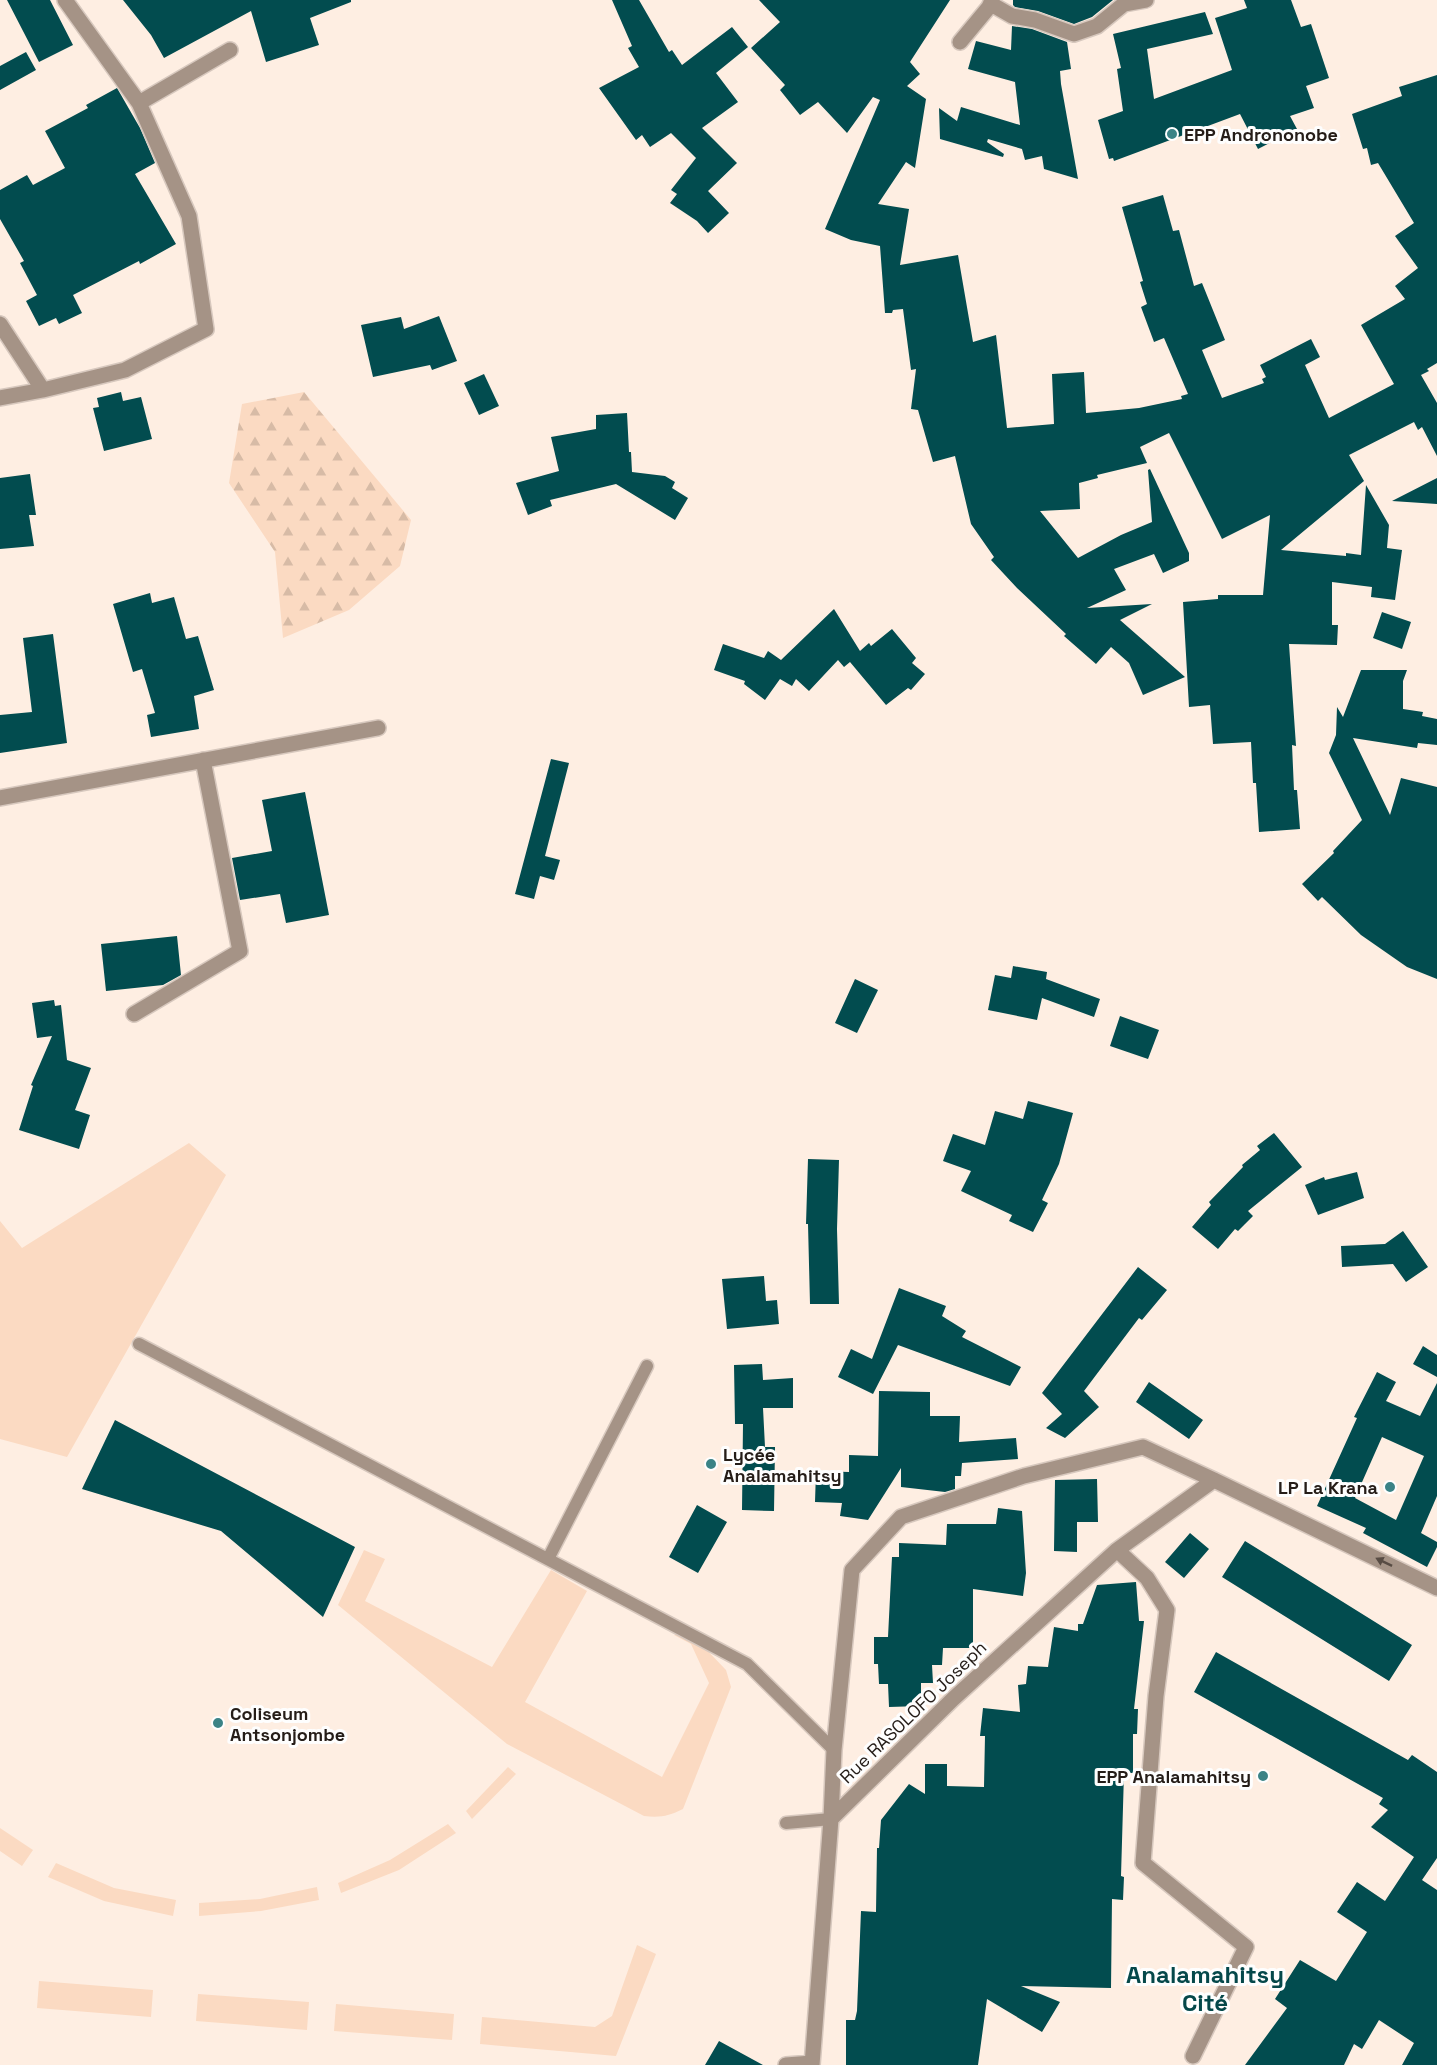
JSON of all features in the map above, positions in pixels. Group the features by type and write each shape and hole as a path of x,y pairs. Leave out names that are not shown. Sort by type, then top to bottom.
{"street":[{"path":"0,398 44,390 124,370 206,329 189,216 139,104 65,0"},
{"path":"960,42 991,2 1012,16 1052,25 1074,34 1097,26 1124,4 1146,0"},
{"path":"139,104 230,50"},
{"path":"0,324 44,390"},
{"path":"0,798 378,728"},
{"path":"134,1014 240,951 203,760"},
{"path":"786,2065 812,2064 831,1819 834,1750 852,1570 901,1517 1024,1476 1143,1447 1215,1479 1437,1587"},
{"name":"Rue RASOLOFO Joseph","path":"831,1819 953,1699 1116,1550 1215,1479"},
{"path":"1116,1550 1147,1578 1167,1610 1156,1696 1143,1863 1246,1947 1193,2056"}],"lane":[{"path":"139,1344 747,1664 834,1750"},
{"path":"548,1559 647,1366"},
{"path":"786,1823 831,1819"}],"green space":[{"path":"304,392 411,520 400,566 349,610 283,638 275,552 229,483 242,404"},
{"path":"189,1143 226,1175 67,1457 0,1439 0,1221 22,1248"},
{"path":"364,1550 385,1559 365,1601 492,1667 551,1570 587,1591 525,1702 662,1777 709,1683 691,1644 674,1635 681,1633 702,1645 726,1670 731,1687 683,1809 664,1816 644,1816 507,1744 338,1605"},
{"path":"508,1767 516,1774 472,1819 466,1811"},
{"path":"448,1824 456,1833 399,1870 341,1893 338,1883 390,1860"},
{"path":"0,1828 33,1850 22,1866 0,1851"},
{"path":"56,1863 114,1888 176,1900 173,1916 104,1901 48,1877"},
{"path":"317,1887 319,1900 261,1911 199,1916 199,1903 260,1899"},
{"path":"637,1945 656,1954 616,2056 480,2044 482,2017 595,2027 612,2016"},
{"path":"39,1981 153,1990 151,2017 37,2008"},
{"path":"198,1994 309,2002 307,2030 196,2021"},
{"path":"336,2004 454,2014 452,2040 334,2031"}],"building":[{"path":"7,0 50,0 73,45 39,62"},
{"path":"123,0 351,0 351,2 310,18 319,45 266,62 251,11 164,58 151,35"},
{"path":"612,0 639,0 669,52 672,50 682,65 732,27 748,47 716,73 738,102 702,128 737,163 708,191 729,213 708,233 697,221 670,203 677,194 671,190 696,158 671,133 650,147 642,135 636,140 599,88 639,67 628,48 632,46"},
{"path":"759,0 950,0 910,62 920,74 907,86 926,99 915,168 906,162 878,204 909,209 900,265 958,255 973,342 996,335 1007,428 1054,424 1052,374 1084,372 1086,413 1139,408 1182,399 1181,396 1188,394 1164,338 1154,342 1141,307 1147,304 1140,282 1143,281 1122,207 1163,195 1173,231 1179,230 1194,286 1202,283 1225,340 1202,350 1222,398 1264,383 1262,379 1266,377 1260,365 1311,339 1320,357 1305,365 1329,418 1394,384 1361,325 1405,299 1395,286 1418,268 1395,236 1414,223 1378,163 1371,165 1367,148 1363,149 1352,114 1402,96 1399,87 1437,75 1437,363 1421,375 1437,403 1437,456 1422,427 1418,430 1414,422 1349,455 1364,481 1281,550 1346,556 1346,553 1361,555 1366,485 1389,525 1387,548 1402,550 1395,600 1371,597 1372,587 1332,582 1332,625 1338,625 1337,645 1289,644 1296,746 1292,745 1294,790 1297,790 1300,829 1259,832 1251,742 1213,744 1210,705 1189,707 1183,602 1218,599 1218,595 1263,595 1270,515 1222,539 1169,433 1140,447 1147,463 1097,475 1098,478 1079,483 1080,509 1040,511 1078,558 1121,535 1152,522 1148,470 1150,469 1189,553 1189,561 1163,573 1154,554 1114,569 1126,590 1087,608 1152,604 1120,620 1185,677 1143,695 1129,663 1111,647 1096,664 1064,636 1066,634 991,560 994,557 971,524 955,456 933,462 918,410 911,409 916,369 911,370 903,309 885,313 880,246 851,240 825,229 880,100 873,97 847,133 818,102 800,115 780,90 785,85 751,48 780,22"},
{"path":"1013,0 1113,0 1092,17 1074,24 1038,11 1015,7"},
{"path":"1244,0 1291,0 1301,27 1311,24 1329,78 1306,86 1314,108 1290,116 1297,129 1258,149 1240,114 1114,161 1113,158 1109,159 1098,120 1123,111 1117,69 1121,68 1113,34 1205,12 1213,34 1147,49 1154,99 1232,70 1215,18 1247,8"},
{"path":"1012,26 1032,29 1067,42 1071,69 1060,71 1061,84 1078,179 1044,169 1042,156 1025,160 1022,149 988,139 987,142 1004,154 1003,157 940,139 939,108 957,121 961,107 1020,125 1015,82 968,69 976,41 1011,50"},
{"path":"26,52 36,70 0,90 0,66"},
{"path":"117,88 140,128 155,163 135,174 176,244 140,264 139,261 73,295 82,313 59,324 56,318 39,326 26,301 37,295 20,263 24,261 0,219 0,190 27,175 33,185 65,168 45,131 88,108 86,105"},
{"path":"439,316 457,361 432,370 430,365 373,377 361,325 401,317 404,329"},
{"path":"484,374 499,406 479,415 464,383"},
{"path":"121,392 123,401 141,397 152,439 104,451 93,408 99,407 97,398"},
{"path":"627,413 632,472 665,476 675,482 672,488 688,498 675,520 616,484 550,500 552,506 528,515 516,483 559,471 551,437 596,429 596,415"},
{"path":"30,474 36,515 29,515 34,546 0,549 0,478"},
{"path":"1437,478 1437,504 1392,501"},
{"path":"150,593 152,603 174,597 186,639 198,636 214,690 194,696 199,729 151,737 147,715 155,713 142,669 133,672 113,604"},
{"path":"834,609 860,651 869,643 871,646 892,629 916,658 912,663 925,674 911,690 908,688 886,705 850,662 844,667 838,660 809,691 796,679 792,686 780,679 765,700 744,684 745,681 714,670 723,644 764,658 768,651 781,660"},
{"path":"1382,612 1411,622 1402,649 1373,638"},
{"path":"53,634 67,743 0,753 0,715 32,712 23,638"},
{"path":"1361,670 1407,670 1403,681 1403,709 1423,712 1422,716 1437,719 1437,745 1418,743 1417,748 1353,738 1390,815 1401,778 1437,787 1437,979 1407,967 1361,935 1322,897 1318,901 1302,884 1334,853 1333,851 1362,820 1329,753 1336,735 1337,707 1343,717"},
{"path":"551,759 569,763 545,856 560,860 554,880 540,876 534,899 515,894"},
{"path":"305,792 329,915 286,923 280,894 240,900 232,858 272,851 262,800"},
{"path":"177,936 181,975 163,985 106,991 101,944"},
{"path":"1013,966 1047,972 1046,979 1100,999 1094,1017 1042,998 1037,1020 988,1010 995,975 1011,978"},
{"path":"855,979 878,990 857,1033 835,1023"},
{"path":"54,1000 55,1006 61,1005 67,1060 91,1068 75,1110 90,1115 79,1149 19,1130 33,1086 31,1085 52,1036 37,1038 32,1003"},
{"path":"1120,1016 1159,1030 1148,1059 1110,1046"},
{"path":"1028,1101 1073,1113 1059,1164 1042,1200 1048,1203 1033,1232 1009,1221 1012,1215 961,1191 971,1171 943,1161 953,1134 985,1145 995,1111 1023,1119"},
{"path":"1274,1133 1302,1167 1248,1211 1253,1216 1238,1231 1235,1229 1218,1249 1192,1227 1211,1205 1209,1202 1243,1167 1242,1165 1260,1150 1257,1146"},
{"path":"808,1159 839,1160 837,1229 839,1304 810,1304 808,1224 806,1224"},
{"path":"1357,1172 1364,1198 1318,1215 1305,1185 1324,1177 1325,1180"},
{"path":"1403,1231 1428,1267 1406,1282 1393,1264 1342,1267 1341,1246 1385,1244"},
{"path":"1138,1267 1167,1290 1142,1320 1139,1318 1084,1391 1099,1407 1065,1438 1046,1428 1062,1414 1042,1393"},
{"path":"764,1276 766,1301 777,1300 779,1324 727,1329 722,1279"},
{"path":"899,1288 946,1306 942,1316 966,1331 962,1337 1021,1367 1010,1386 898,1345 873,1394 838,1377 851,1349 872,1359"},
{"path":"1423,1346 1437,1355 1437,1377 1413,1364"},
{"path":"762,1364 763,1380 793,1378 793,1408 763,1408 765,1447 775,1447 774,1511 742,1510 743,1424 735,1424 734,1365"},
{"path":"1377,1372 1396,1382 1386,1401 1420,1416 1437,1383 1437,1496 1421,1533 1437,1542 1437,1547 1427,1567 1363,1533 1366,1528 1317,1506 1357,1418 1354,1417","holes":["1382,1437 1424,1456 1396,1520 1355,1498"]},
{"path":"1149,1382 1203,1420 1189,1439 1136,1402"},
{"path":"879,1391 930,1392 930,1416 960,1416 959,1442 1016,1438 1018,1459 962,1463 961,1476 955,1476 955,1489 945,1492 901,1487 901,1468 868,1520 840,1516 842,1503 815,1502 816,1471 849,1472 849,1455 878,1456"},
{"path":"115,1420 355,1547 323,1617 221,1531 82,1489"},
{"path":"1097,1479 1098,1522 1077,1522 1077,1552 1054,1551 1055,1480"},
{"path":"697,1505 727,1522 698,1573 669,1557"},
{"path":"998,1508 1022,1511 1026,1573 1023,1596 973,1589 973,1648 943,1648 942,1665 932,1665 933,1683 921,1683 921,1706 889,1707 888,1684 879,1684 878,1664 874,1664 874,1637 888,1637 892,1557 899,1557 899,1543 946,1545 947,1524 996,1524"},
{"path":"1190,1533 1209,1549 1184,1578 1165,1562"},
{"path":"1245,1541 1412,1645 1389,1681 1222,1577"},
{"path":"1136,1582 1139,1621 1144,1621 1134,1709 1138,1709 1137,1734 1133,1734 1133,1773 1124,1773 1121,1876 1124,1877 1123,1900 1112,1899 1111,1988 1021,1986 1060,2002 1042,2032 987,1999 978,2065 846,2065 846,2020 855,2020 857,2011 861,1911 876,1912 877,1848 879,1848 881,1820 909,1784 925,1794 925,1764 947,1764 947,1786 984,1787 985,1736 980,1736 983,1708 1020,1712 1018,1685 1026,1684 1028,1666 1048,1667 1054,1627 1078,1631 1078,1624 1083,1624 1097,1585"},
{"path":"1216,1652 1408,1760 1412,1755 1437,1772 1437,1858 1422,1880 1437,1890 1437,2065 1402,2065 1414,2043 1379,2020 1362,2049 1354,2044 1344,2065 1245,2065 1287,2008 1275,1999 1300,1960 1336,1981 1367,1932 1337,1912 1357,1882 1385,1901 1414,1857 1371,1827 1388,1810 1379,1804 1383,1798 1194,1692"},
{"path":"719,2041 763,2065 705,2065"}],"place":[{"name":"EPP Andrononobe","path":"1172,134"},
{"name":"Lycée Analamahitsy","path":"711,1464"},
{"name":"LP La Krana","path":"1390,1487"},
{"name":"Coliseum Antsonjombe","path":"218,1723"},
{"name":"EPP Analamahitsy","path":"1263,1776"}],"district":[{"name":"Analamahitsy Cité","path":"1205,1988"}]}
